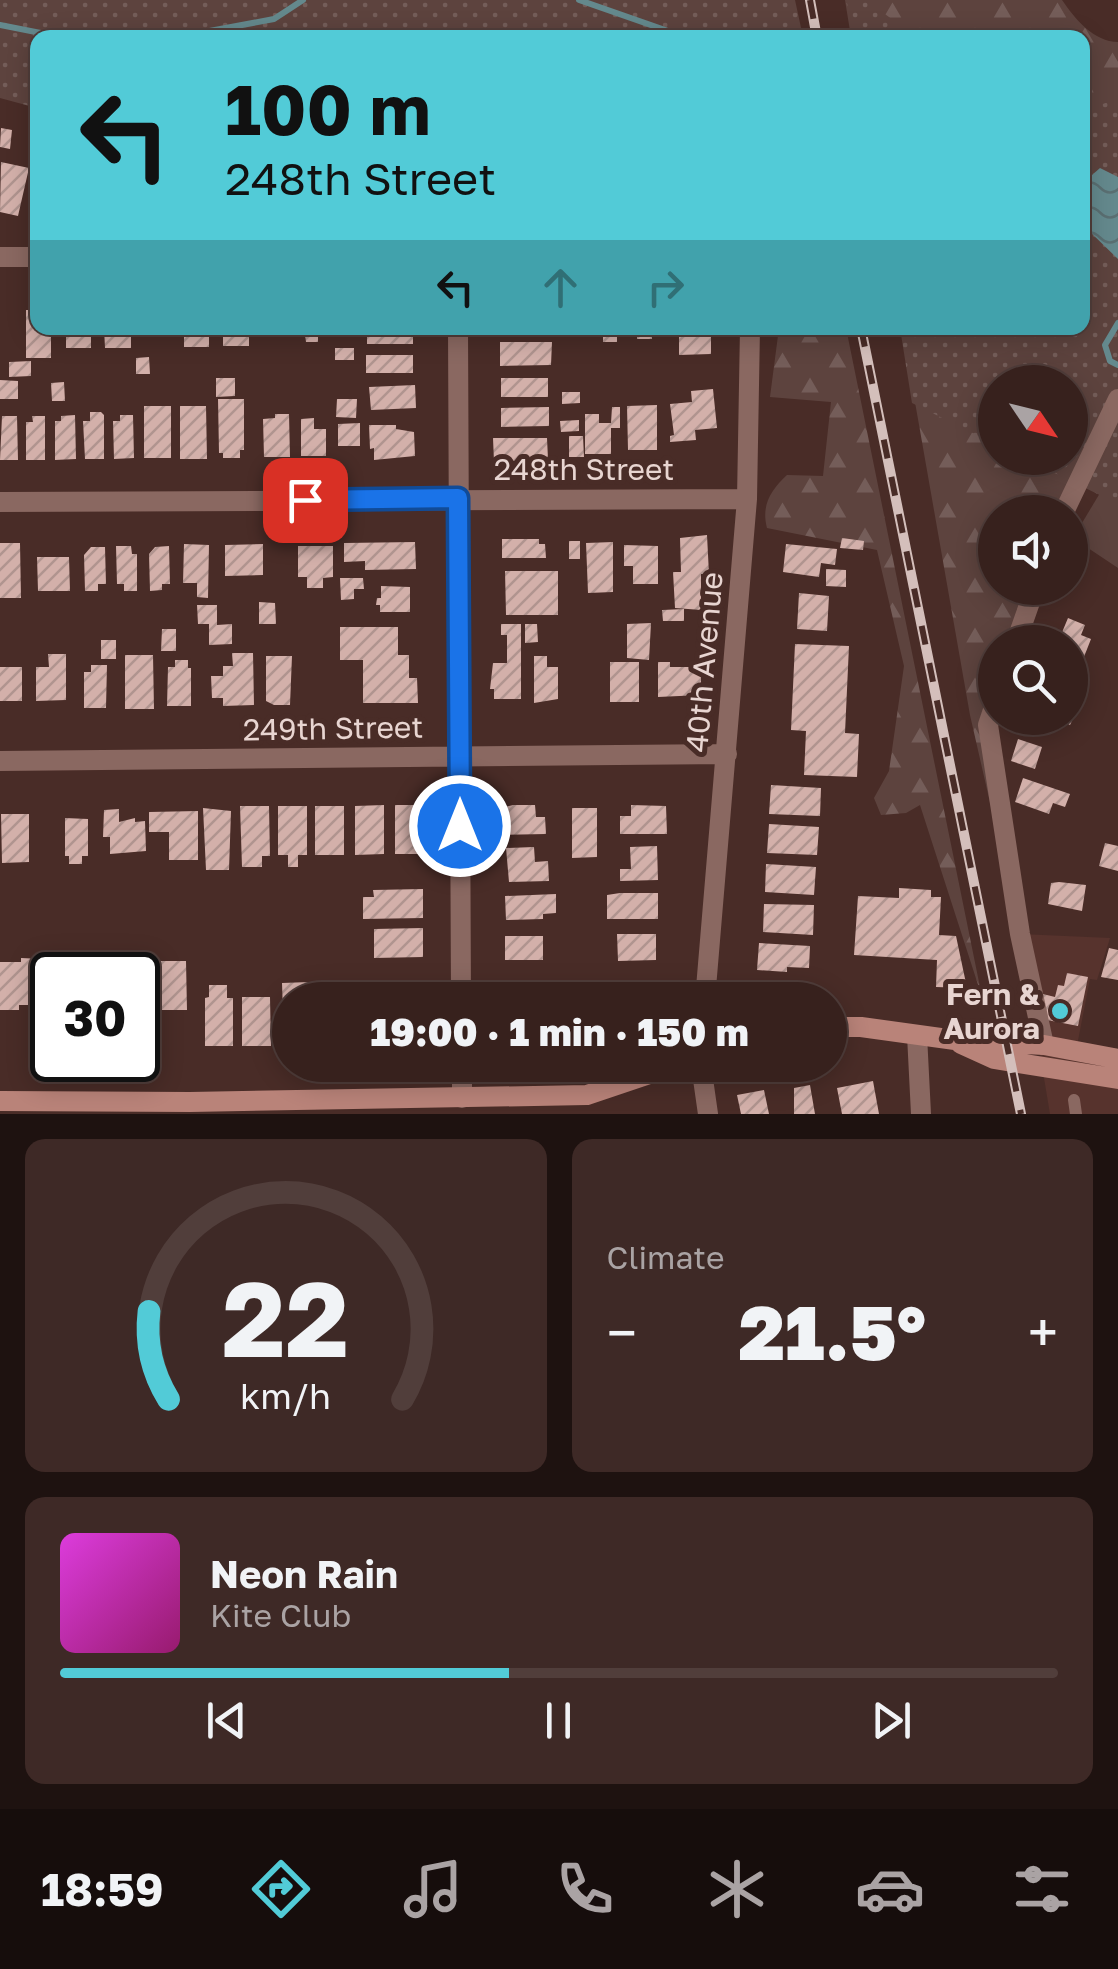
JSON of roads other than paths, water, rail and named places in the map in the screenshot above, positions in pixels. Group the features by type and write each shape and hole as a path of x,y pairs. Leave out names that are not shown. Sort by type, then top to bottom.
{"street":[{"path":"0,257 30,257"},
{"path":"458,335 462,982"},
{"name":"40th Avenue","path":"707,982 747,500 750,335"},
{"path":"1071,495 1118,399"},
{"name":"248th Street","path":"0,502 747,500"},
{"path":"990,735 1020,934 1044,1044"},
{"name":"249th Street","path":"0,761 727,754"},
{"path":"847,1027 955,1040 1044,1044 1118,1059"},
{"path":"917,1035 921,1114"},
{"path":"955,1040 994,1059 1118,1078"},
{"path":"462,1082 462,1098"},
{"path":"0,1100 190,1108 587,1096 627,1082"},
{"path":"703,1082 708,1114"}],"water":[{"path":"1100,168 1118,177 1118,259 1090,232 1090,177"}],"waterway":[{"path":"215,30 274,19 303,0"},
{"path":"579,0 665,30"},
{"path":"0,25 30,31"},
{"path":"1118,323 1105,345 1110,361 1118,365"}],"railway":[{"path":"810,0 816,30"},
{"path":"862,335 1021,1114"}],"place":[{"name":"Fern & Aurora","path":"1060,1011"}]}
